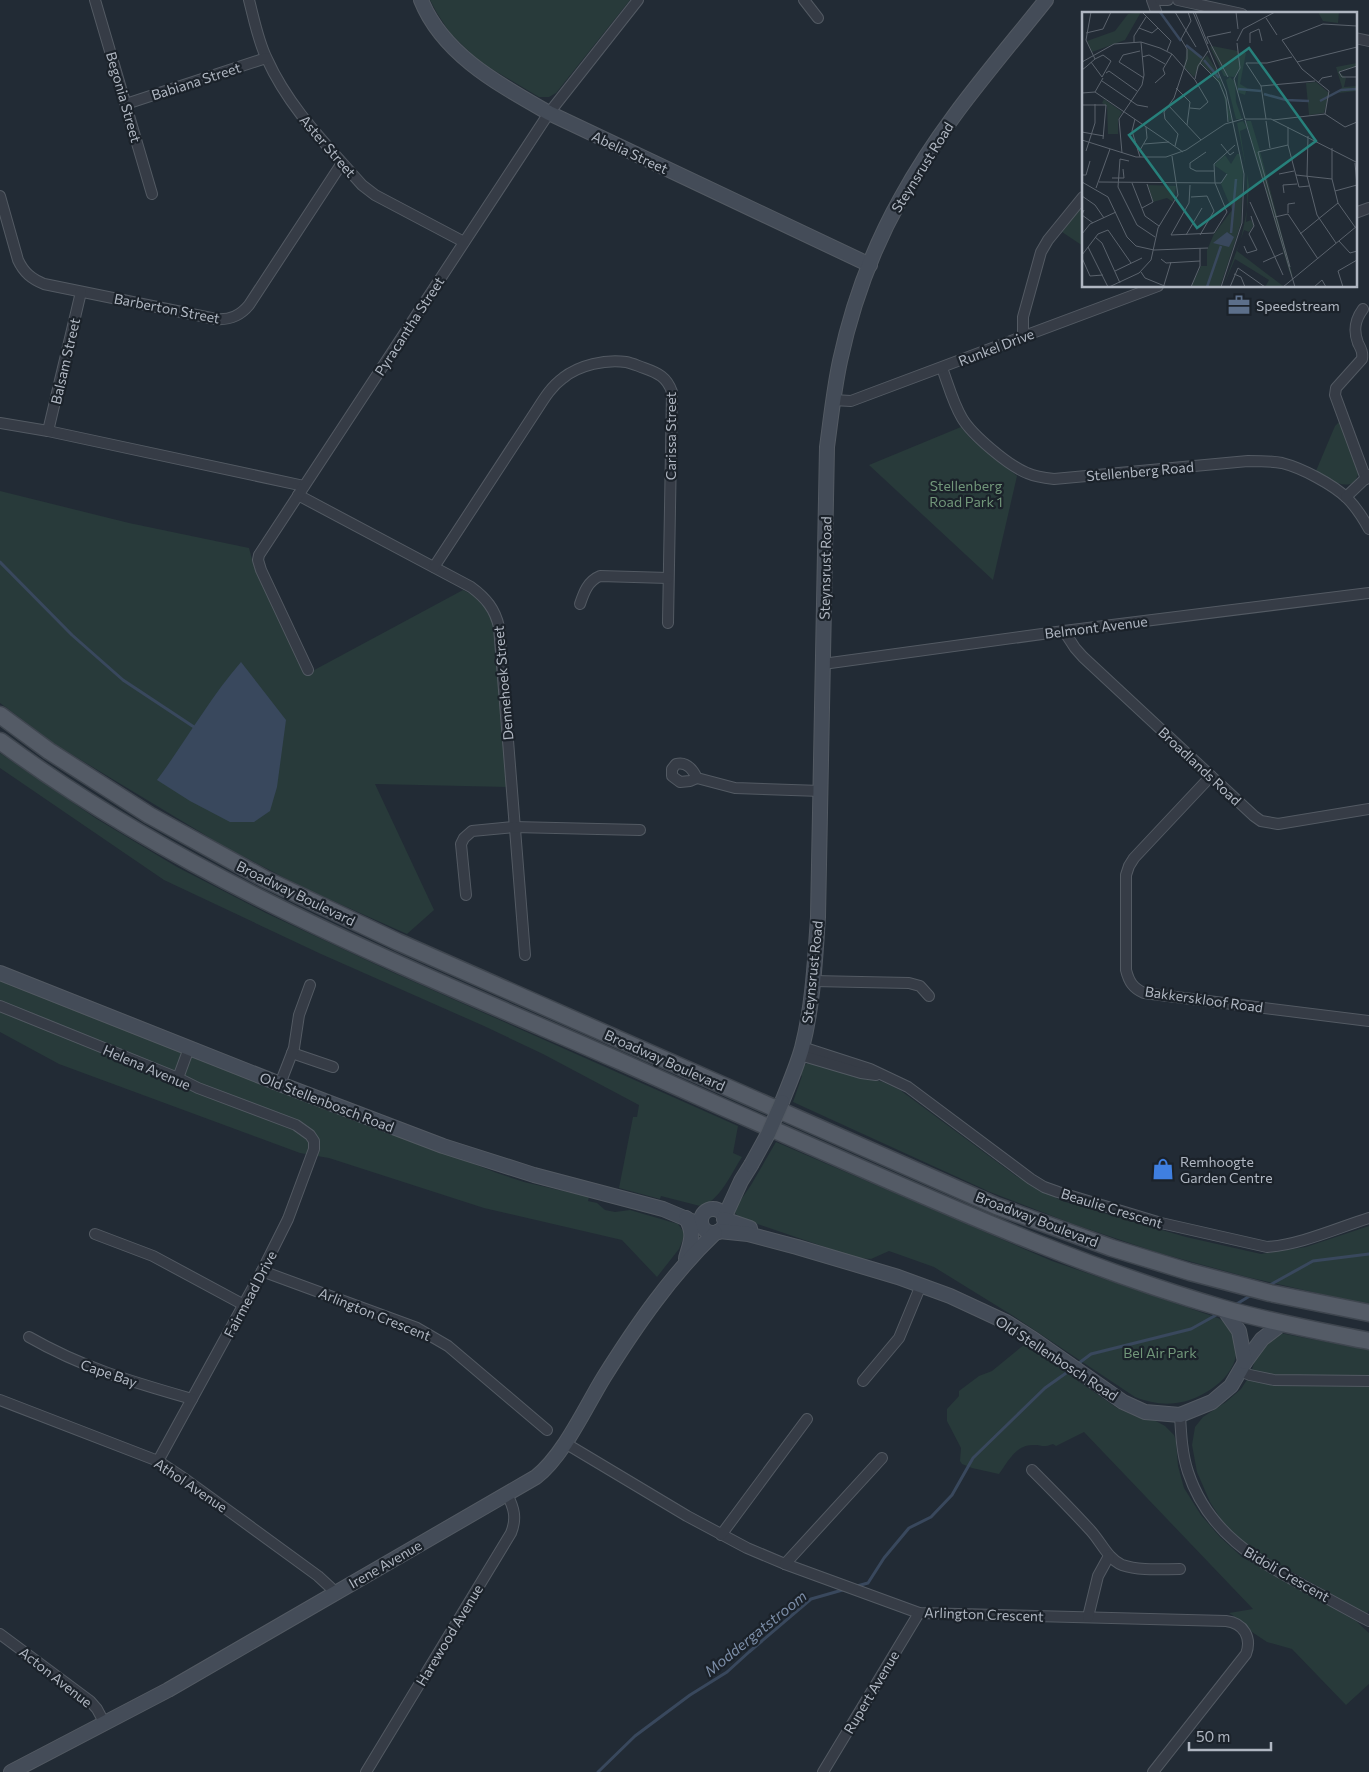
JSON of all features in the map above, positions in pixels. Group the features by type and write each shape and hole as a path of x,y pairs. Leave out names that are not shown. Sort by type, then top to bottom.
{"main road":[{"name":"Broadway Boulevard","path":"0,715 49,751 149,816 265,879 407,946 996,1206 1104,1245 1190,1272 1270,1293 1369,1313"},
{"name":"Broadway Boulevard","path":"0,741 68,788 141,834 173,853 279,908 413,970 1013,1235 1122,1275 1223,1308 1369,1341"}],"street":[{"name":"Begonia Street","path":"95,0 152,194"},
{"name":"Aster Street","path":"249,0 266,58 295,108 342,163 375,196 464,242"},
{"name":"Abelia Street","path":"421,0 436,27 456,50 499,84 549,113 870,264"},
{"name":"Pyracantha Street","path":"308,670 261,570 258,560 262,550 549,113 638,0"},
{"path":"804,0 818,18"},
{"name":"Steynsrust Road","path":"717,1220 751,1165 772,1126 799,1055 813,981 818,917 827,447 842,350 852,314 870,264 897,206 932,148 956,114 1046,0"},
{"path":"1152,0 1156,12"},
{"path":"1160,0 1168,0"},
{"path":"1178,0 1233,12"},
{"path":"1356,38 1369,41"},
{"name":"Babiana Street","path":"126,104 266,58"},
{"name":"Barberton Street","path":"0,196 22,268 34,280 81,292 216,319 228,319 240,314 249,305 342,163"},
{"path":"1024,336 1023,317 1041,252 1048,240 1082,198"},
{"path":"1356,213 1369,208"},
{"name":"Runkel Drive","path":"833,400 851,401 1153,288"},
{"name":"Balsam Street","path":"48,431 81,292"},
{"path":"1346,497 1367,477 1335,395 1336,388 1362,359 1355,324 1364,309"},
{"name":"Carissa Street","path":"434,567 552,388 563,377 592,365 612,361 627,362 656,373 667,381 672,392 668,624"},
{"name":"Stellenberg Road","path":"942,368 963,420 971,430 1015,467 1033,475 1054,479 1248,461 1270,461 1284,464 1306,473 1346,497 1369,529"},
{"path":"0,423 48,431 304,486"},
{"name":"Dennehoek Street","path":"298,495 479,593 491,606 498,620 525,955"},
{"path":"580,604 588,585 600,576 668,578"},
{"name":"Belmont Avenue","path":"823,664 1064,631 1369,593"},
{"name":"Broadlands Road","path":"1064,631 1083,657 1261,822 1278,824 1369,809"},
{"name":"Bakkerskloof Road","path":"1211,776 1128,866 1126,875 1126,970 1129,982 1136,989 1144,993 1369,1020"},
{"path":"697,778 735,788 820,791"},
{"path":"466,895 461,844 464,838 472,832 514,828 640,830"},
{"name":"Old Stellenbosch Road","path":"0,973 280,1084 443,1146 534,1175 717,1220 785,1240 797,1247"},
{"path":"813,981 909,983 920,986 929,996"},
{"path":"280,1084 292,1053 299,1015 310,985"},
{"name":"Helena Avenue","path":"0,1006 178,1078 198,1088 296,1125"},
{"path":"178,1078 189,1048"},
{"path":"292,1053 333,1067"},
{"name":"Beaulie Crescent","path":"799,1055 870,1068 908,1087 1044,1187 1161,1223 1267,1247 1280,1246 1369,1218"},
{"name":"Fairmead Drive","path":"158,1461 244,1305 288,1219 314,1149 314,1141 310,1135 296,1125"},
{"name":"Old Stellenbosch Road","path":"663,1208 701,1226 707,1232 717,1220"},
{"path":"683,1264 692,1236 691,1226 686,1218"},
{"name":"Old Stellenbosch Road","path":"717,1220 740,1233 898,1276 978,1307 1006,1322 1124,1402 1136,1409 1157,1414 1180,1416 1222,1396 1231,1386 1262,1339 1283,1323"},
{"name":"Irene Avenue","path":"11,1772 168,1690 543,1472 565,1442 620,1351 683,1264 701,1246 717,1220"},
{"name":"Irene Avenue","path":"683,1264 701,1226"},
{"path":"95,1234 153,1256 244,1305"},
{"path":"701,1246 716,1240 730,1239 748,1238 772,1242"},
{"name":"Arlington Crescent","path":"262,1271 417,1328 432,1336 448,1346 547,1430"},
{"path":"862,1381 899,1338 921,1286"},
{"path":"1223,1308 1239,1331 1243,1367 1250,1375 1274,1380 1369,1381"},
{"name":"Cape Bay","path":"29,1337 55,1352 93,1369 192,1399"},
{"name":"Athol Avenue","path":"0,1400 158,1461 318,1576 332,1588 335,1594"},
{"name":"Bidoli Crescent","path":"1180,1416 1184,1456 1188,1474 1209,1513 1228,1536 1260,1561 1367,1621"},
{"path":"721,1535 808,1419"},
{"name":"Arlington Crescent","path":"565,1442 721,1535 785,1564 919,1612 1231,1622 1242,1628 1247,1636 1248,1645 1244,1658 1152,1772"},
{"path":"785,1564 882,1458"},
{"path":"1032,1470 1093,1533 1109,1556 1116,1561 1130,1567 1180,1569"},
{"name":"Harewood Avenue","path":"366,1772 511,1533 515,1524 515,1513 508,1494"},
{"path":"1088,1617 1098,1576 1109,1556"},
{"name":"Rupert Avenue","path":"823,1772 919,1612"},
{"name":"Acton Avenue","path":"0,1634 90,1701 105,1724"}],"green space":[{"path":"430,0 630,0 556,93 549,97 539,97 480,62 450,33"},
{"path":"1082,206 1082,245 1062,232"},
{"path":"1341,420 1359,472 1355,482 1350,484 1340,484 1316,471 1335,426"},
{"name":"Stellenberg Road Park 1","path":"961,427 971,439 1017,476 993,580 869,465"},
{"path":"0,491 129,523 249,548 253,563 305,675 463,590 477,599 494,621 508,787 375,784 434,910 407,934 304,888 225,847 56,745 0,703"},
{"path":"0,753 97,819 177,867 266,913 392,972 738,1126 733,1153 742,1157 719,1193 707,1204 700,1206 661,1196 660,1199 619,1188 633,1117 637,1117 639,1105 543,1054 484,1026 321,954 164,880 0,768"},
{"path":"0,979 497,1173 524,1182 589,1197 588,1201 597,1203 605,1210 615,1212 630,1210 678,1224 685,1234 679,1249 657,1277 622,1240 484,1208 329,1158 300,1153 59,1064 0,1032"},
{"path":"809,1062 883,1082 900,1090 1016,1176 1062,1201 1186,1237 1261,1254 1306,1247 1369,1226 1369,1305 1247,1277 1159,1253 1073,1224 990,1192 793,1102 802,1076 799,1075 802,1067"},
{"name":"Bel Air Park","path":"776,1142 1052,1261 1218,1318 1228,1326 1234,1338 1235,1361 1221,1381 1211,1390 1199,1396 1187,1401 1171,1404 1145,1400 1135,1397 1015,1317 934,1267 889,1251 871,1259 857,1258 740,1218 735,1213 736,1207"},
{"path":"1280,1333 1369,1350 1369,1610 1367,1614 1255,1551 1237,1537 1222,1521 1210,1502 1197,1472 1192,1445 1195,1427 1203,1417 1226,1402 1241,1389 1250,1375 1259,1349"},
{"path":"1025,1344 1117,1408 1137,1417 1154,1420 1165,1426 1174,1435 1176,1441 1178,1466 1184,1488 1201,1515 1220,1537 1242,1557 1356,1621 1369,1633 1369,1684 1346,1705 1292,1649 1267,1642 1229,1613 1253,1609 1084,1432 1056,1446 1053,1444 1022,1447 1013,1455 999,1474 962,1464 960,1461 961,1448 947,1421 947,1409 959,1396 959,1391 979,1376 992,1371"}],"water":[{"path":"241,662 286,720 277,787 270,811 254,822 230,822 190,801 157,780 218,691"}],"waterway":[{"path":"0,562 72,635 123,680 194,727"},
{"name":"Moddergatstroom","path":"1268,1286 1313,1261 1369,1254"},
{"name":"Moddergatstroom","path":"1235,1305 1253,1294"},
{"name":"Moddergatstroom","path":"1079,1363 1091,1354 1191,1329 1218,1314"},
{"name":"Moddergatstroom","path":"857,1586 868,1583 884,1558 909,1528 931,1517 952,1495 973,1458 1045,1388 1069,1371"},
{"name":"Moddergatstroom","path":"598,1772 635,1736 690,1695 727,1672 811,1599 846,1589"}],"place":[{"name":"Speedstream","path":"1239,305"},
{"name":"Remhoogte Garden Centre","path":"1163,1169"}]}
